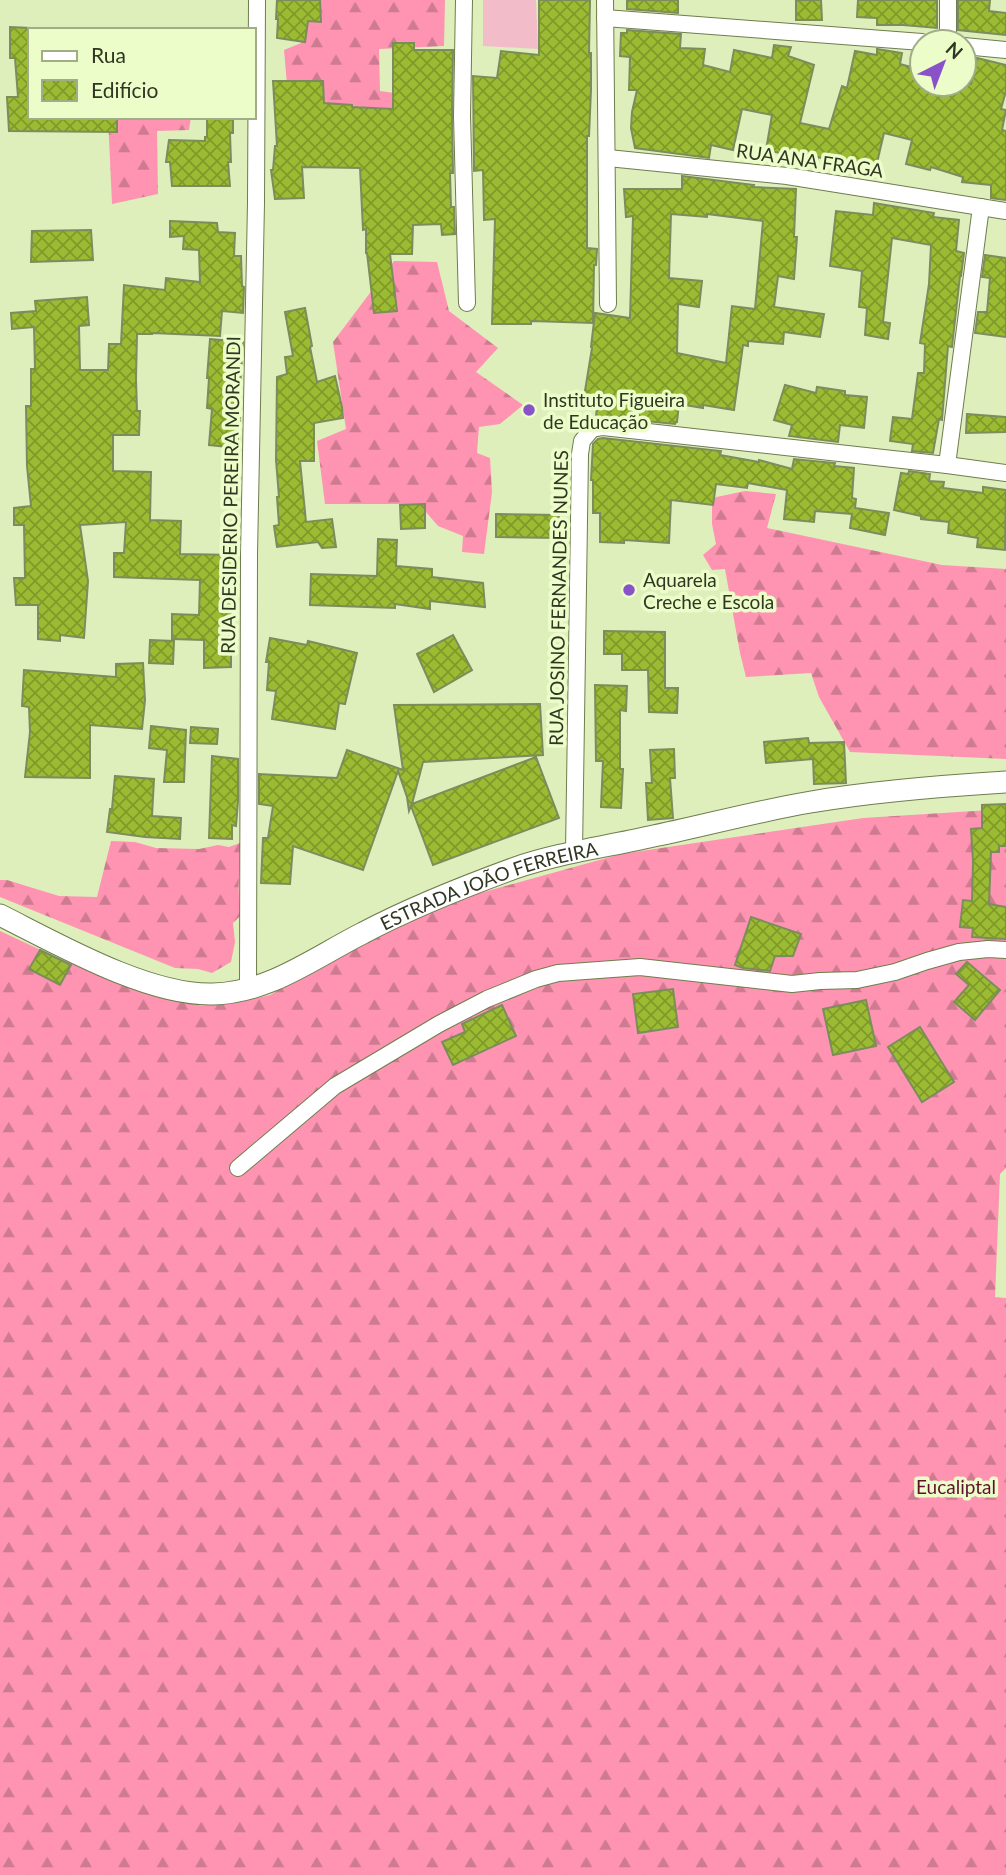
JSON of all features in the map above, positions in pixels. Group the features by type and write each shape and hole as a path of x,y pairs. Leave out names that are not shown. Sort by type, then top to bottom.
{"street":[{"name":"RUA DESIDERIO PEREIRA MORANDI","path":"248,990 249,554 256,216 257,0"},
{"path":"464,0 462,116 467,303"},
{"path":"605,0 608,304"},
{"path":"948,0 948,28"},
{"path":"606,18 908,41"},
{"path":"978,47 1006,50"},
{"name":"RUA ANA FRAGA","path":"608,158 787,176 1006,211"},
{"path":"947,465 981,207"},
{"name":"RUA JOSINO FERNANDES NUNES","path":"574,852 580,454 586,434 592,429 603,427 947,465 1006,474"},
{"name":"ESTRADA JOÃO FERREIRA","path":"0,915 109,968 142,981 197,993 222,994 248,990 290,973 364,932 442,895 519,867 574,852 810,802 921,788 1006,782"},
{"path":"238,1168 335,1086 439,1024 487,999 536,979 558,973 640,967 792,984 857,979 895,972 960,952 1006,950"}],"green space":[{"path":"319,0 445,0 444,46 379,49 380,91 423,97 378,122 360,106 337,115 289,107 284,50 301,43 301,21"},
{"path":"108,119 191,119 189,130 157,131 158,194 112,204"},
{"path":"394,261 437,262 449,311 498,348 476,372 523,405 500,424 479,427 477,453 490,458 492,492 484,554 462,552 463,536 438,526 419,504 325,504 317,441 346,429 333,342"},
{"path":"745,491 776,494 767,528 942,565 1006,569 1006,759 850,752 819,697 811,673 746,677 725,569 712,570 703,555 716,544 712,524 712,498"},
{"name":"Eucaliptal","path":"1006,809 1006,1168 1000,1174 995,1297 1006,1298 1006,1875 0,1875 0,931 58,958 141,991 201,1006 240,1002 270,995 352,948 455,900 621,854 863,818"},
{"path":"111,841 135,842 156,848 199,849 218,845 229,847 240,843 240,916 233,923 235,942 231,962 212,973 175,968 0,897 0,880 7,880 59,896 97,897"}],"shaded area":[{"path":"483,0 536,0 538,49 483,46"}],"building":[{"path":"277,0 320,0 321,22 308,21 305,42 277,38"},
{"path":"539,0 590,0 587,248 597,249 594,265 593,323 531,321 531,324 492,324 495,219 484,220 483,170 474,171 473,76 497,78 501,51 539,55"},
{"path":"627,0 678,0 678,13 627,9"},
{"path":"796,0 821,0 822,20 796,20"},
{"path":"858,0 937,0 937,28 877,25 877,18 857,17"},
{"path":"958,0 990,0 989,11 1006,13 1006,35 978,32 978,28 958,28"},
{"path":"10,27 30,28 28,119 117,119 117,132 9,131 7,97 18,97 15,58 10,58"},
{"path":"627,30 681,34 680,48 705,49 703,65 730,72 734,50 772,58 774,45 791,47 788,56 814,65 800,123 829,129 842,86 847,88 855,51 877,55 877,49 902,53 900,64 908,66 908,98 978,98 978,58 1006,65 1006,91 1001,109 1006,110 1002,130 1006,131 1006,200 991,198 991,185 962,182 963,177 931,167 930,170 906,164 912,140 884,133 876,167 849,160 847,165 818,157 817,161 766,150 772,115 742,109 733,150 711,145 709,158 635,148 631,128 637,90 629,90 630,57 620,56 621,33 627,33"},
{"path":"393,43 414,43 414,50 453,50 453,173 450,173 455,234 442,235 441,224 413,225 412,254 390,254 397,311 374,313 366,253 366,229 363,230 360,168 302,167 304,198 275,199 271,170 277,146 273,81 323,81 324,103 393,109"},
{"path":"207,119 233,119 233,133 230,133 231,162 228,162 230,186 172,186 170,162 166,162 169,140 205,141"},
{"path":"682,176 754,185 753,187 796,189 794,279 778,276 774,307 824,314 820,337 784,332 783,344 748,341 748,346 743,345 734,410 679,404 675,424 596,418 597,404 583,403 595,313 630,318 633,216 626,217 624,189 682,189","holes":["671,214 707,217 707,214 763,221 755,309 732,306 726,363 677,353 678,304 699,307 702,281 669,278"]},
{"path":"874,203 934,213 933,217 959,220 956,251 964,253 952,347 948,346 942,420 939,419 933,453 912,451 913,444 890,441 893,417 912,419 918,373 924,373 925,344 920,343 929,284 931,245 892,238 883,322 890,323 888,339 865,335 867,308 859,307 862,271 830,266 836,211 873,215"},
{"path":"170,221 217,223 218,232 235,233 234,256 241,256 243,313 222,311 220,336 137,334 139,435 113,435 113,471 151,472 150,520 181,521 180,554 237,555 238,588 231,588 231,667 204,668 204,640 172,639 172,614 199,615 200,580 114,577 114,553 124,553 126,522 80,525 88,581 84,638 60,635 60,641 38,639 38,605 16,605 14,578 25,578 24,525 14,525 14,508 31,506 26,406 31,406 31,369 35,369 34,327 12,329 11,313 36,311 35,301 87,297 89,325 79,326 80,370 108,370 109,344 121,344 124,285 165,290 166,278 200,282 199,250 183,249 184,236 170,237"},
{"path":"91,230 93,260 31,262 32,231"},
{"path":"985,255 1006,258 1006,337 975,333 978,312 987,312 990,278 982,277"},
{"path":"305,308 317,382 335,376 343,418 314,423 314,461 300,461 306,522 332,519 336,547 322,548 318,542 277,547 274,526 279,525 276,460 277,377 287,374 285,357 293,356 285,312"},
{"path":"210,339 243,342 237,448 209,445 212,409 207,408"},
{"path":"785,385 816,393 817,387 845,391 845,395 867,397 864,428 840,425 838,442 789,436 792,425 774,420"},
{"path":"967,414 1006,417 1006,432 966,433"},
{"path":"603,438 721,451 720,455 759,460 792,469 794,459 835,463 834,466 854,468 852,498 856,499 855,508 889,513 885,535 850,528 852,514 815,511 814,522 784,519 787,490 748,483 747,488 716,484 713,505 671,500 669,543 624,540 624,543 600,542 600,513 593,513 591,480 593,444"},
{"path":"909,471 930,474 929,481 944,482 943,488 983,493 983,487 1006,490 1005,550 977,547 978,538 948,533 949,522 921,519 921,516 894,510 901,473 908,474"},
{"path":"425,504 425,528 401,529 400,505"},
{"path":"496,514 559,515 559,538 496,537"},
{"path":"378,539 397,540 396,566 432,569 432,577 483,583 485,607 430,601 430,609 395,604 395,608 310,605 311,574 377,576"},
{"path":"604,631 665,632 665,688 678,688 677,713 649,712 648,670 622,670 622,654 604,654"},
{"path":"453,635 472,670 434,692 417,654"},
{"path":"270,638 307,645 308,641 357,653 345,704 339,703 335,729 272,719 276,691 267,690 269,662 266,662"},
{"path":"150,640 174,641 173,664 149,663"},
{"path":"143,663 145,700 142,729 90,725 90,778 25,777 30,732 29,707 22,706 24,670 116,677 116,664"},
{"path":"595,685 627,686 626,711 620,710 620,769 623,769 621,808 601,807 603,761 596,761"},
{"path":"540,704 543,755 423,762 412,804 536,757 559,818 433,865 411,806 409,811 398,771 363,870 293,846 290,884 261,883 263,838 268,838 273,806 259,804 259,774 337,778 347,750 403,770 394,705"},
{"path":"151,726 186,730 184,782 164,782 167,750 149,748"},
{"path":"191,727 218,729 217,744 190,743"},
{"path":"808,738 809,743 844,742 846,783 814,784 813,759 766,763 764,742"},
{"path":"674,749 675,778 670,778 673,818 648,820 646,783 652,783 650,750"},
{"path":"212,756 238,759 238,801 236,826 232,825 232,839 209,838"},
{"path":"115,776 154,779 152,816 181,818 180,839 107,832"},
{"path":"1006,804 1006,846 999,846 999,852 991,852 989,904 1006,907 1006,939 972,937 973,928 960,927 963,900 972,901 971,829 982,828 982,805"},
{"path":"751,917 801,934 793,956 775,956 770,971 735,965"},
{"path":"40,950 71,965 60,985 29,969"},
{"path":"967,962 1000,990 975,1020 954,1002 969,985 956,974"},
{"path":"673,989 678,1027 638,1033 633,994"},
{"path":"866,1000 876,1046 833,1055 823,1009"},
{"path":"502,1005 516,1036 453,1065 442,1042 465,1032 462,1024"},
{"path":"920,1027 954,1082 922,1102 888,1047"}],"place":[{"name":"Instituto Figueira de Educação","path":"529,410"},
{"name":"Aquarela Creche e Escola","path":"629,590"}]}
